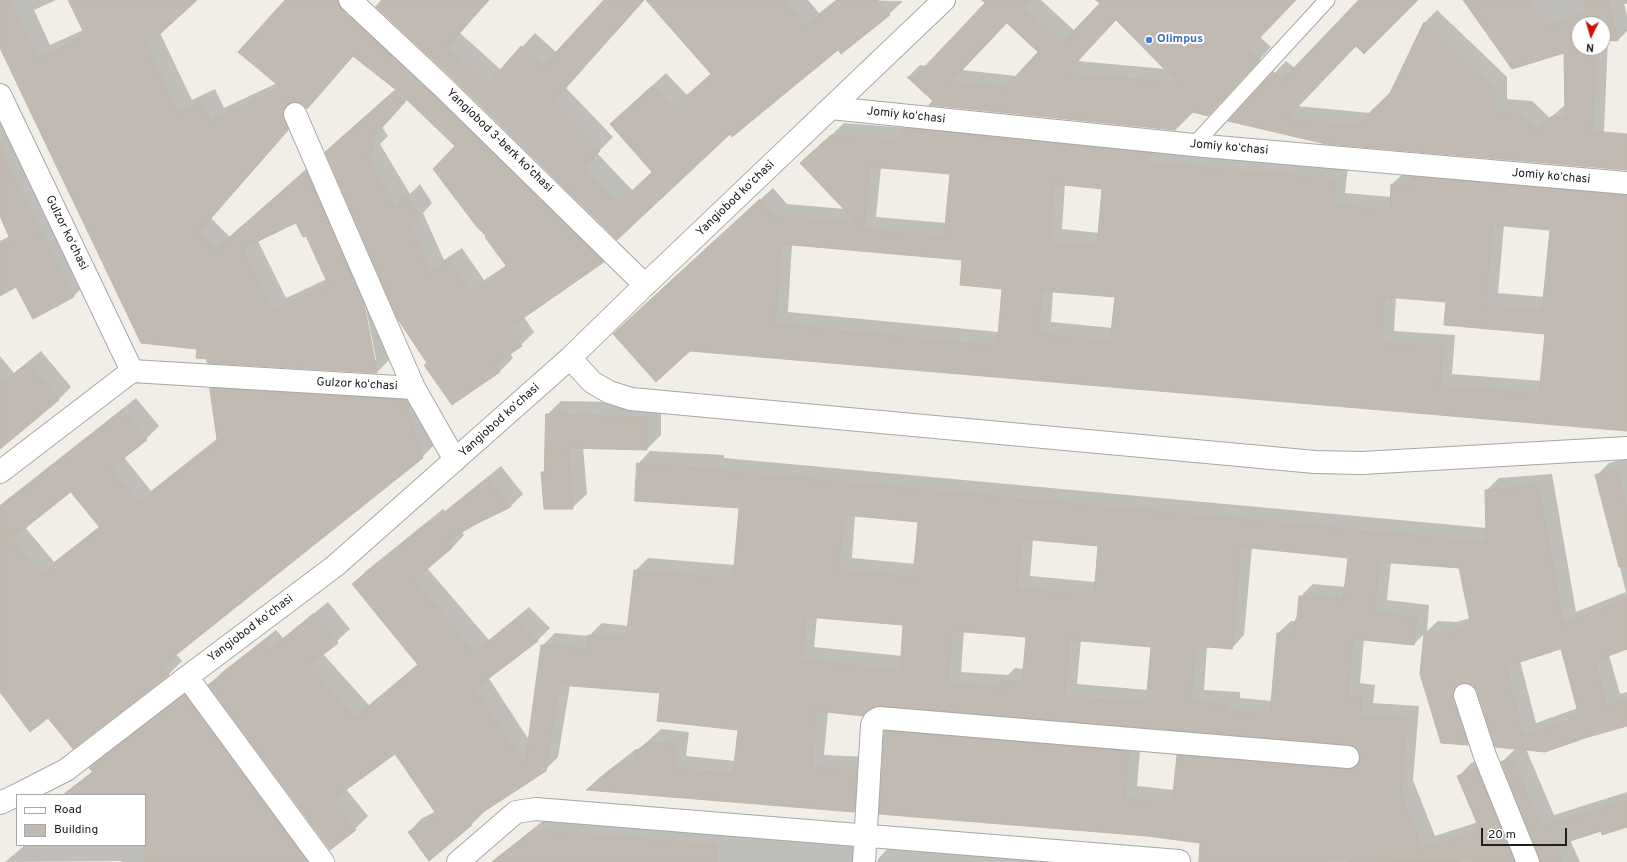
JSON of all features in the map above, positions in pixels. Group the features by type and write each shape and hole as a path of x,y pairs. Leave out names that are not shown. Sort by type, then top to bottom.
{"street":[{"name":"Yangiobod 3-berk koʼchasi","path":"350,0 443,87 645,285"},
{"name":"Yangiobod koʻchasi","path":"19,794 66,770 335,566 570,358 944,0"},
{"name":"Gulzor koʻchasi","path":"0,95 132,371 414,388"},
{"name":"Jomiy koʻchasi","path":"831,108 1194,145 1627,183"},
{"path":"295,114 414,388 454,460"},
{"path":"570,358 592,382 609,392 631,399 1315,462 1362,463 1627,448"},
{"path":"0,472 132,371"},
{"path":"187,677 323,862"},
{"path":"1465,695 1485,756 1528,862"},
{"path":"864,862 872,725 874,721 879,718 1348,757"},
{"name":"Yangiobod koʻchasi","path":"0,803 16,795"},
{"path":"458,862 516,812 536,808 1179,861"}],"lane":[{"path":"1194,145 1327,0"}],"building":[{"path":"0,0 9,0 37,58 85,35 68,0 197,0 147,46 178,113 201,101 211,121 280,87 238,52 285,0 337,0 341,9 434,96 604,262 509,328 522,346 496,364 500,372 452,405 424,365 427,363 397,318 325,152 394,91 405,102 370,141 375,150 367,157 396,207 406,196 420,217 410,227 431,272 449,260 470,293 507,267 485,237 486,236 477,227 433,169 455,146 400,93 353,56 307,109 303,104 297,102 290,102 285,106 283,113 288,130 199,232 216,249 306,170 364,303 377,373 207,363 207,359 196,358 197,349 141,343 0,48","holes":["296,223 303,237 306,236 328,284 272,311 243,249"]},
{"path":"382,0 489,0 447,47 488,84 521,46 543,66 604,0 644,0 553,102 600,151 584,167 618,204 652,172 610,124 652,86 673,108 711,74 646,0 784,0 805,26 838,0 878,0 890,15 841,54 838,50 732,137 730,134 617,240 452,78 376,7"},
{"path":"982,0 1029,0 1023,7 1062,43 1100,3 1097,0 1296,0 1248,50 1260,60 1208,116 1193,112 1175,130 929,105 933,101 907,77 914,78 985,3","holes":["1116,20 1178,83 1067,73","1007,23 1038,52 1005,88 951,82"]},
{"path":"1359,0 1418,0 1364,54 1356,46 1286,119 1357,125 1390,93 1424,22 1495,90 1494,111 1519,114 1536,130 1552,116 1565,118 1564,53 1512,69 1463,0 1527,0 1546,26 1571,18 1571,56 1596,56 1592,131 1627,134 1627,170 1326,144 1228,121 1273,72 1282,80"},
{"path":"1584,0 1608,0 1618,41 1611,41 1611,16 1578,16 1587,13"},
{"path":"907,128 1153,153 1144,162 1336,179 1333,205 1390,210 1391,184 1409,185 1410,177 1627,195 1627,431 690,351 656,382 613,334 760,199 775,216 857,223 800,163 831,135 896,140","holes":["870,167 950,174 944,236 864,230","1054,184 1102,189 1097,246 1050,242","1493,225 1550,230 1542,310 1486,305","781,244 962,260 960,285 1002,289 997,346 776,324","1042,291 1115,297 1110,341 1039,334","1385,297 1446,302 1444,325 1545,334 1539,394 1440,386 1443,347 1382,343"]},
{"path":"0,147 46,245 74,297 33,319 16,287 0,296 0,246 11,241 0,216"},
{"path":"28,363 59,400 0,449 0,386"},
{"path":"210,388 405,400 423,458 162,666 169,675 73,749 48,718 30,732 0,692 0,507 123,410 147,440 110,469 138,503 217,441","holes":["71,492 100,528 40,575 12,539"]},
{"path":"546,414 648,417 647,450 568,448 573,509 544,509 541,472 544,472"},
{"path":"637,463 712,468 712,470 1486,542 1485,490 1539,486 1563,624 1627,598 1627,649 1595,661 1607,706 1627,700 1627,726 1585,738 1545,752 1495,747 1477,691 1473,685 1461,683 1455,687 1453,699 1468,745 1441,743 1420,674 1424,633 1443,635 1471,626 1459,568 1380,562 1374,613 1417,617 1414,645 1353,639 1348,696 1362,697 1361,715 1407,719 1401,793 1422,848 1480,830 1457,776 1477,769 1514,861 1348,862 1347,858 1317,862 1199,862 1200,843 1147,836 879,814 884,731 1129,751 1125,799 1172,803 1177,755 1347,769 1353,768 1358,764 1360,758 1359,752 1355,747 1349,745 880,706 873,707 863,716 816,711 812,767 857,770 854,812 586,790 622,761 635,763 636,751 648,742 676,744 674,768 733,774 738,730 657,721 660,693 559,685 546,771 465,824 472,825 429,861 408,832 437,815 395,754 332,800 356,830 330,850 208,685 263,642 270,650 314,613 338,643 309,666 356,717 418,665 352,584 430,521 432,523 488,478 511,507 474,525 447,541 452,548 414,580 475,652 516,619 538,641 475,689 525,765 541,645 587,649 588,635 626,639 634,570 733,579 739,508 635,501","holes":["844,515 918,522 913,577 839,570","1022,539 1098,546 1094,595 1017,589","1241,547 1348,558 1343,600 1299,596 1297,617 1289,634 1277,633 1270,714 1227,711 1228,705 1191,702 1195,646 1232,649","806,617 903,625 900,670 802,660","953,631 1026,637 1022,682 1002,680 1001,688 948,684","1070,640 1151,647 1146,703 1065,697","1561,649 1579,716 1523,735 1506,667"]},
{"path":"1617,470 1627,509 1627,566 1619,567 1595,475"},
{"path":"184,695 307,862 145,862 146,794 65,794 93,772 89,768"},
{"path":"1512,758 1541,827 1627,800 1627,827 1602,835 1601,831 1555,846 1562,862 1540,862 1501,762"},
{"path":"534,830 716,845 716,862 493,862"}],"place":[{"name":"Olimpus","path":"1149,40"}]}
